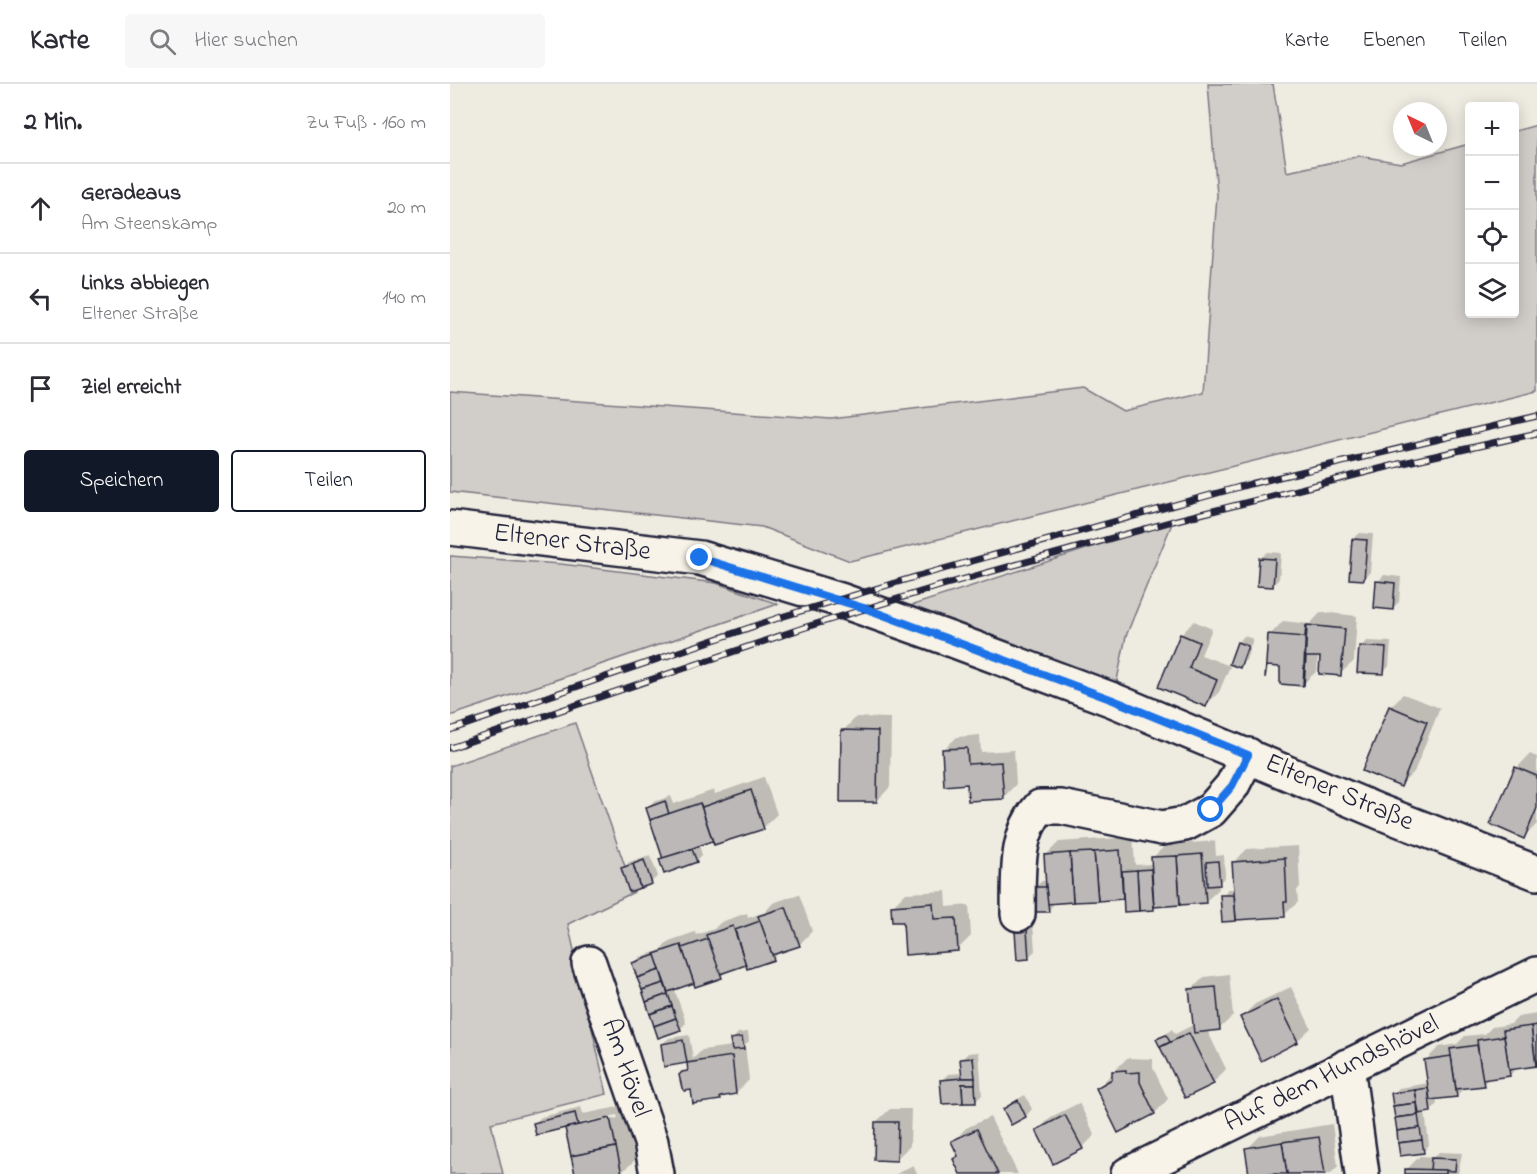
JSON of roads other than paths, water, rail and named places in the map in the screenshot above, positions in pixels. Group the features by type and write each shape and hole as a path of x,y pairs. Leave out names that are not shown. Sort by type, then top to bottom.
{"street":[{"name":"Eltener Straße","path":"450,528 700,558 867,609 1113,700 1380,812 1537,873"},
{"path":"1018,914 1021,843 1031,817 1040,807 1061,807 1162,828 1185,824 1211,810 1232,786 1248,755"},
{"name":"Am Hövel","path":"589,963 651,1142 657,1174"},
{"name":"Auf dem Hundshövel","path":"1128,1174 1537,974"},
{"path":"1347,1066 1362,1174"}],"railway":[{"path":"450,730 781,617 918,576 1250,484 1537,416"},
{"path":"450,748 803,628 943,585 1173,521 1399,464 1537,433"}]}
